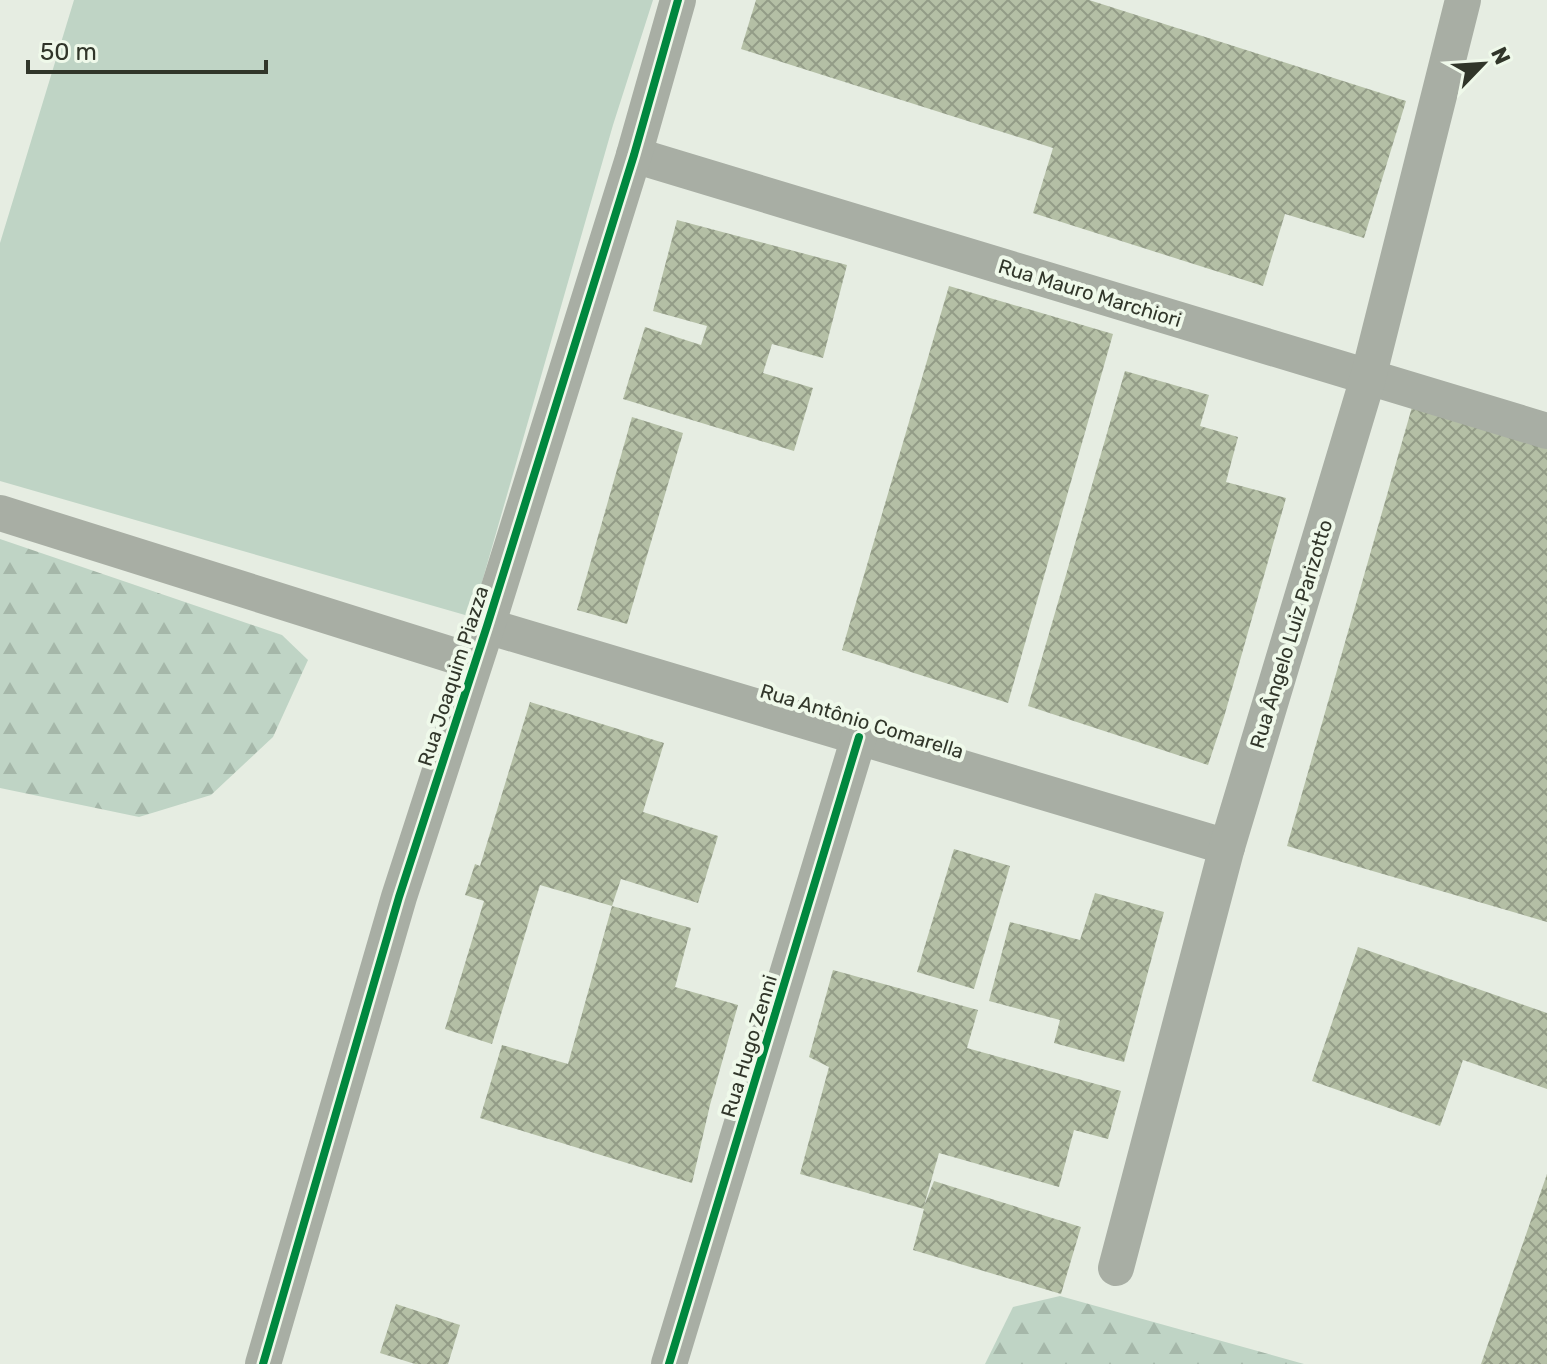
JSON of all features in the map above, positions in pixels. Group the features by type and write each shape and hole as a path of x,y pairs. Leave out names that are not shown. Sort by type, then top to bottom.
{"street":[{"name":"Rua Joaquim Piazza","path":"263,1364 390,926 634,155 678,0"},
{"name":"Rua Ângelo Luiz Parizotto","path":"1116,1268 1227,847 1368,378 1463,0"},
{"name":"Rua Mauro Marchiori","path":"634,155 1547,431"},
{"path":"0,513 474,662"},
{"name":"Rua Antônio Comarella","path":"487,626 1227,847"},
{"name":"Rua Hugo Zenni","path":"669,1364 859,737"}],"green space":[{"path":"74,0 653,0 613,125 472,617 0,481 0,243"},
{"path":"0,539 282,635 308,660 273,737 211,795 139,817 0,788"},
{"path":"1060,1296 1304,1364 985,1364 1013,1307"}],"building":[{"path":"756,0 1089,0 1406,101 1364,238 1285,214 1263,286 1033,213 1053,148 741,49"},
{"path":"677,220 847,265 823,358 772,344 763,373 813,388 794,451 623,399 645,327 701,345 707,326 653,311"},
{"path":"949,286 1113,334 1008,703 842,650"},
{"path":"1125,371 1209,395 1200,426 1238,437 1226,482 1286,498 1208,765 1028,706"},
{"path":"1412,407 1547,447 1547,922 1287,846"},
{"path":"632,417 683,433 627,624 577,610"},
{"path":"530,702 664,743 643,812 718,836 698,903 621,879 612,906 540,885 492,1044 445,1029 484,901 465,895 475,864 480,866"},
{"path":"954,849 1010,866 974,989 917,972"},
{"path":"1095,893 1164,912 1124,1062 1054,1043 1060,1020 989,1001 1010,922 1080,940"},
{"path":"612,906 691,928 675,987 738,1005 692,1183 480,1118 502,1045 568,1064"},
{"path":"1358,947 1547,1013 1547,1089 1463,1060 1440,1126 1312,1081"},
{"path":"833,970 978,1010 967,1048 1121,1091 1108,1139 1074,1130 1059,1187 939,1153 924,1206 934,1181 1081,1227 1061,1294 913,1250 924,1209 800,1174 829,1067 809,1057"},
{"path":"1547,1174 1547,1364 1481,1364"},
{"path":"396,1304 460,1325 448,1364 415,1364 380,1353"}],"cycle path":[{"path":"263,1364 399,897 634,155 678,0"},
{"path":"669,1364 859,737"}]}
